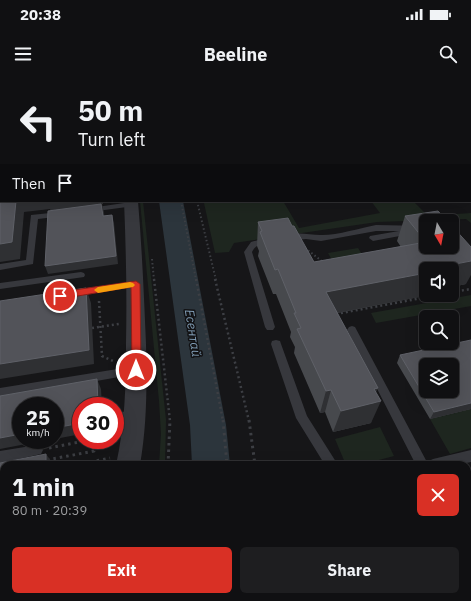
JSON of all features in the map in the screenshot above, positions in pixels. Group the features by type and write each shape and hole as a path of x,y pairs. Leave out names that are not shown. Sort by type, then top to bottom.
{"street":[{"path":"129,461 135,415 129,371 136,322 136,284 131,202"}],"lane":[{"path":"0,267 30,262 34,218 131,202"},
{"path":"270,327 248,252 250,246 258,242 292,237 306,236 321,238 376,228 419,229"},
{"path":"373,238 419,230"},
{"path":"0,286 81,275"},
{"path":"68,294 136,284"},
{"path":"352,330 420,461"},
{"path":"276,344 302,418 329,461"},
{"path":"0,393 129,371"},
{"path":"124,417 135,415"},
{"path":"0,457 37,450"},
{"path":"450,461 471,456"}],"path":[{"path":"181,202 224,425 226,461"},
{"path":"197,202 248,417 254,461"},
{"path":"292,237 325,264 320,266"},
{"path":"152,254 170,420 168,461"},
{"path":"459,291 471,289"},
{"path":"98,298 102,356 121,365 129,371"},
{"path":"331,315 419,299"},
{"path":"92,328 136,322"},
{"path":"37,450 72,443"},
{"path":"44,461 94,451 94,449"},
{"path":"96,461 111,458 111,452"}],"shaded area":[{"path":"140,202 143,202 166,420 165,461 159,461 161,434"},
{"path":"204,202 284,202 299,228 380,213 372,202 414,202 426,214 419,214 419,221 377,222 234,243 229,252 215,253"},
{"path":"471,213 471,223 466,219 459,219 459,214 457,214"},
{"path":"358,248 365,259 334,264 328,253"},
{"path":"471,295 471,306 449,310 419,310 419,315 376,323 371,313 432,302 459,302 459,297"},
{"path":"471,409 471,448 450,454 430,419"},
{"path":"380,427 394,456 375,461 344,461 335,439"}],"building":[{"path":"0,202 16,202 12,242 0,244"},
{"path":"101,204 103,216 112,215 116,256 45,266 48,211"},
{"path":"438,211 441,214 419,214 419,233 405,216"},
{"path":"288,218 314,262 419,243 419,254 459,254 459,234 471,247 471,261 459,263 459,262 419,262 419,274 326,292 378,388 374,389 381,401 341,411 331,390 326,391 297,329 301,328 294,313 296,313 278,269 275,270 260,232 262,231 258,222"},
{"path":"86,288 89,350 0,364 0,301"},
{"path":"471,340 471,403 434,412 426,398 459,398 459,358 419,358 419,387 400,355 424,350 459,350 459,343"},
{"path":"97,379 98,397 72,397 72,425 64,426 64,397 12,397 12,436 0,438 0,396"},
{"path":"46,454 46,461 10,461"}],"waterway":[{"name":"Есентай","path":"171,202 208,425 211,461"}],"slow traffic":[{"path":"98,290 130,285"}],"route":[{"path":"60,296 136,284 136,370"}]}
